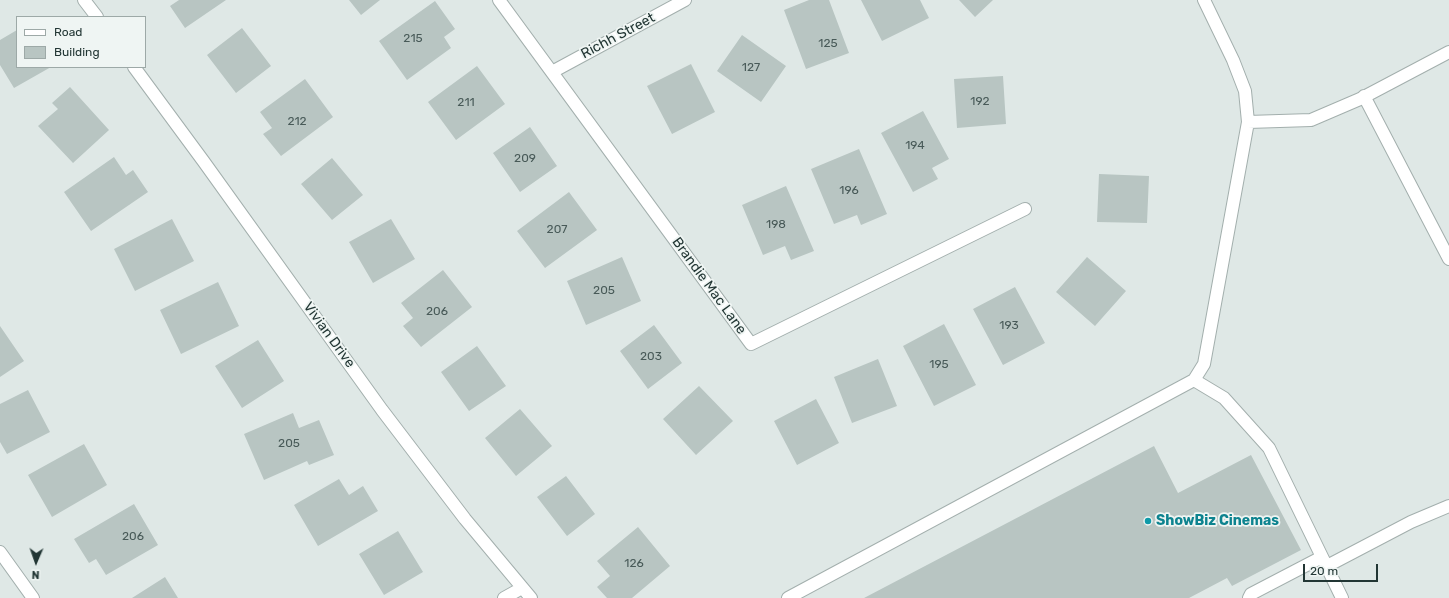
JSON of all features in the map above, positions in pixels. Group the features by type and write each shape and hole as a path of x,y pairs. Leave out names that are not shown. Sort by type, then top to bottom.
{"street":[{"path":"84,0 96,16"},
{"name":"Brandie Mac Lane","path":"500,0 752,344 1025,209"},
{"name":"Richh Street","path":"552,72 685,0"},
{"path":"788,598 1194,380 1204,364 1248,122 1245,91 1233,60 1204,0"},
{"path":"1248,122 1311,120 1364,96 1449,52"},
{"name":"Vivian Drive","path":"135,68 382,410 465,519 531,598"},
{"path":"1364,96 1449,259"},
{"path":"1194,380 1224,398 1269,448 1342,598"},
{"path":"1249,598 1251,594 1449,506"},
{"path":"0,552 33,598"},
{"path":"504,598 522,588"}],"building":[{"path":"179,0 226,0 185,28 170,6"},
{"path":"349,0 380,0 361,15"},
{"path":"809,0 829,0 849,53 806,69 784,10"},
{"path":"861,0 920,0 929,18 882,41"},
{"path":"959,0 993,0 975,17"},
{"path":"435,1 455,29 444,37 451,48 407,80 379,41"},
{"path":"242,28 271,66 236,93 207,55"},
{"path":"16,31 16,68 49,68 14,88 0,65 0,40"},
{"path":"742,35 786,66 761,102 717,71"},
{"path":"691,64 715,112 672,134 647,86"},
{"path":"477,66 505,104 456,140 428,102"},
{"path":"1003,76 1006,124 957,128 954,79"},
{"path":"305,79 333,117 281,156 263,134 272,128 260,112"},
{"path":"70,87 109,130 73,163 38,126 58,109 52,103"},
{"path":"923,111 949,159 932,168 938,179 913,192 881,133"},
{"path":"530,127 557,166 520,192 493,153"},
{"path":"859,149 887,214 861,225 857,215 834,224 811,169"},
{"path":"114,157 126,175 133,170 148,192 91,231 64,192"},
{"path":"332,158 363,195 332,220 301,184"},
{"path":"1099,174 1149,176 1147,223 1097,222"},
{"path":"786,186 814,251 791,260 785,246 763,255 742,205"},
{"path":"569,192 597,230 545,268 517,231"},
{"path":"172,219 194,261 135,291 114,249"},
{"path":"391,219 415,259 373,283 349,242"},
{"path":"622,257 641,301 586,325 567,281"},
{"path":"1087,257 1126,291 1095,326 1056,292"},
{"path":"443,270 472,307 421,347 403,326 413,318 401,303"},
{"path":"218,282 239,326 181,354 160,310"},
{"path":"1015,287 1045,343 1003,365 973,309"},
{"path":"944,324 976,385 934,406 903,346"},
{"path":"654,325 682,363 648,389 620,351"},
{"path":"0,326 24,361 0,377"},
{"path":"258,340 284,381 242,408 215,366"},
{"path":"477,346 506,386 469,411 441,372"},
{"path":"878,359 897,406 852,423 834,377"},
{"path":"699,386 733,421 696,455 663,419"},
{"path":"28,390 50,432 7,454 0,442 0,404"},
{"path":"816,399 839,443 797,465 774,421"},
{"path":"520,409 552,446 516,476 485,438"},
{"path":"293,413 299,428 319,420 334,455 309,465 307,461 264,480 244,434"},
{"path":"84,444 107,485 52,517 28,475"},
{"name":"ShowBiz Cinemas","path":"1154,446 1178,493 1251,455 1301,550 1232,586 1227,578 1189,598 864,598"},
{"path":"566,476 595,514 567,536 537,497"},
{"path":"339,479 349,495 363,486 378,511 318,546 294,505"},
{"path":"134,504 158,545 106,575 96,559 89,563 74,539"},
{"path":"638,527 670,566 632,598 607,598 597,587 610,576 597,561"},
{"path":"398,531 423,572 384,595 359,554"},
{"path":"165,577 178,598 132,598"}],"place":[{"name":"ShowBiz Cinemas","path":"1148,521"}]}
